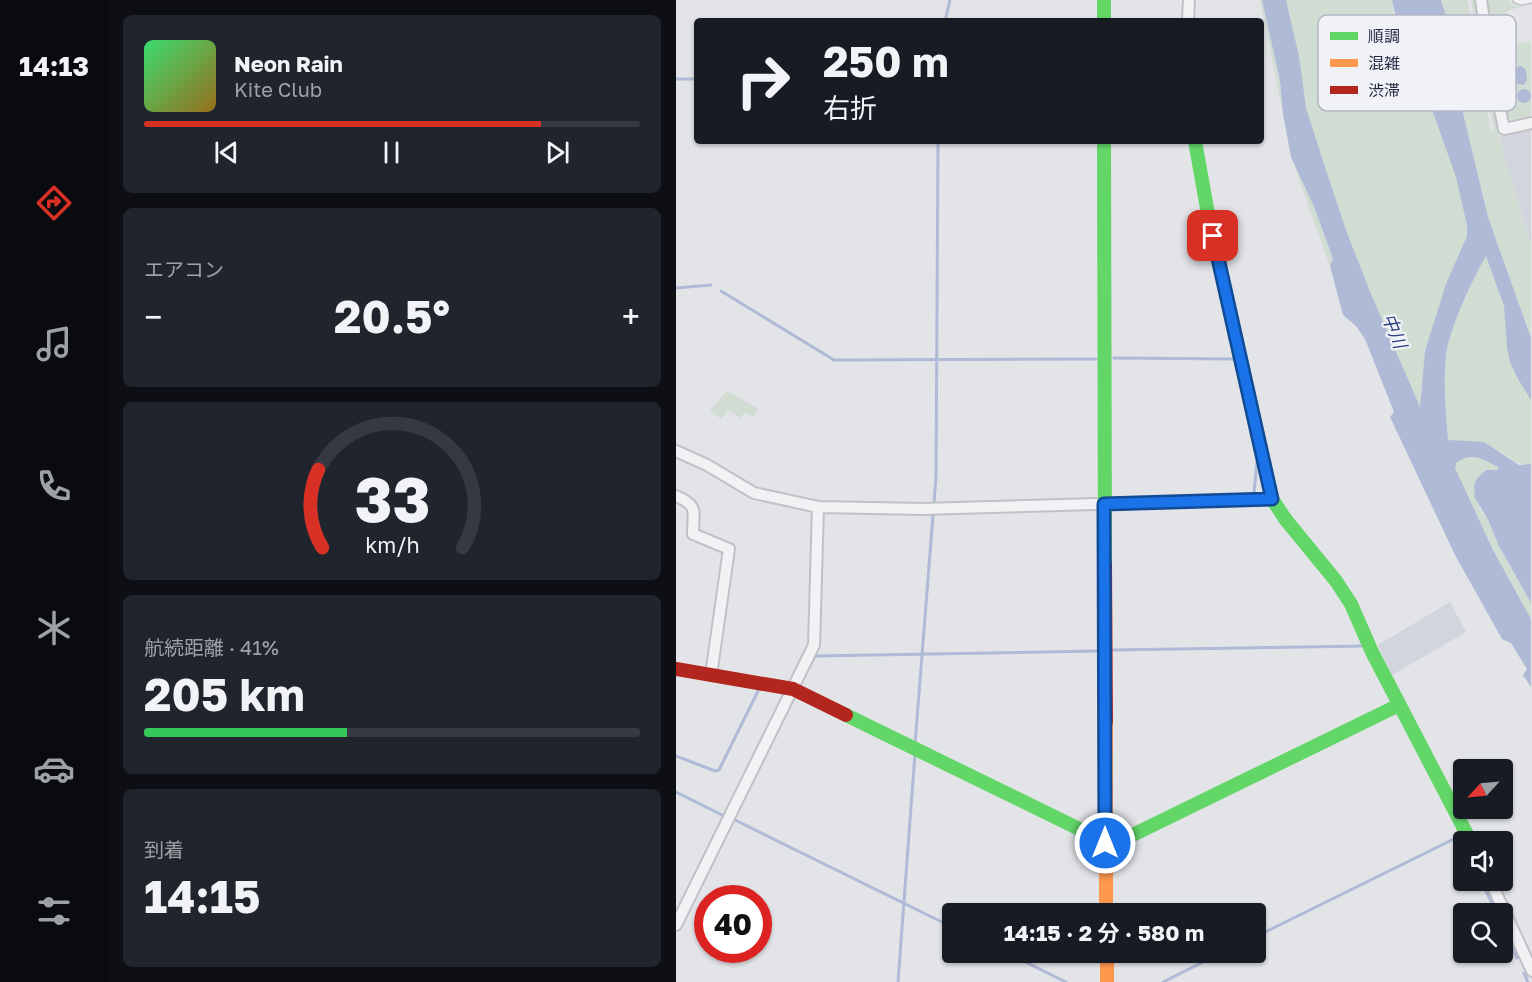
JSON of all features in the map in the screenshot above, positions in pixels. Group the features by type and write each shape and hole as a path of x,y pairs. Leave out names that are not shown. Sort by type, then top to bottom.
{"street":[{"path":"1104,0 1104,18"},
{"path":"1189,0 1189,18"},
{"path":"1481,0 1483,15"},
{"path":"1500,111 1504,129 1531,123"},
{"path":"1104,144 1106,903"},
{"path":"1196,144 1208,214 1272,499 1286,520 1336,581 1351,604 1372,652 1465,831"},
{"path":"676,451 707,465 754,493 818,507 934,509 1272,499"},
{"path":"676,496 690,502 693,508 693,534 729,549 711,675"},
{"path":"676,925 814,645 818,507"},
{"path":"676,669 793,689 1112,845 1399,705"},
{"path":"1495,891 1531,971"},
{"path":"1107,963 1107,982"}],"lane":[{"path":"1516,0 1521,2 1531,0"}],"shaded area":[{"path":"1260,0 1262,0 1280,81 1283,114 1264,18"},
{"path":"1286,0 1392,0 1394,15 1318,15 1318,111 1433,111 1450,154 1463,198 1467,236 1425,351 1420,408 1357,261 1329,185 1306,108 1298,51"},
{"path":"1441,0 1468,0 1470,15 1446,15"},
{"path":"1471,0 1476,0 1478,15 1473,15"},
{"path":"1488,0 1509,0 1512,5 1521,7 1507,11 1508,15 1490,15"},
{"path":"1531,41 1531,117 1515,121 1508,117 1507,111 1516,111 1516,44"},
{"path":"1463,111 1487,111 1491,131 1494,130 1490,111 1496,111 1499,137 1531,245 1531,338 1488,217"},
{"path":"1531,130 1531,245 1499,137"},
{"path":"1291,157 1315,209 1333,259 1330,266"},
{"path":"1486,256 1504,306 1507,348 1518,379 1531,400 1531,464 1517,463 1502,452 1491,448 1448,440 1445,377 1448,344 1462,305"},
{"path":"727,391 759,409 753,417 745,412 740,418 728,410 721,419 710,410"},
{"path":"1470,456 1498,467 1498,470 1486,470 1477,478 1480,510 1488,520 1499,546 1531,603 1531,619 1493,550 1455,469 1455,463"},
{"path":"1450,602 1466,632 1392,675 1378,645"}],"water":[{"path":"1262,0 1286,0 1299,56 1306,108 1324,164 1347,233 1371,294 1420,407 1425,351 1446,284 1467,236 1467,225 1456,177 1433,111 1463,111 1488,217 1531,338 1531,400 1510,362 1504,306 1486,256 1462,305 1448,345 1445,398 1448,440 1484,442 1519,465 1531,464 1531,603 1475,498 1474,486 1477,478 1486,470 1498,470 1498,467 1477,457 1467,457 1456,463 1455,468 1493,550 1531,619 1531,687 1523,675 1527,669 1511,643 1502,639 1455,555 1390,417 1394,412 1365,339 1356,326 1343,315 1330,266 1333,259 1315,209 1291,157 1280,81"},
{"path":"1392,0 1441,0 1446,15 1395,15"},
{"path":"1522,66 1526,70 1527,80 1524,85 1516,83 1516,68"},
{"path":"1524,89 1529,91 1531,96 1529,101 1524,103 1519,101 1517,96 1519,91"}],"waterway":[{"path":"946,18 950,0"},
{"path":"676,79 694,79"},
{"path":"915,744 936,477 938,144"},
{"path":"676,288 711,285"},
{"path":"721,291 834,360 1096,359"},
{"path":"1114,358 1235,359"},
{"path":"1254,493 1257,462"},
{"path":"1112,650 1365,646"},
{"path":"808,669 815,656 1096,651"},
{"path":"676,756 715,771 719,770 759,689"},
{"path":"898,982 915,753"},
{"path":"676,792 722,815"},
{"path":"735,820 942,922"},
{"path":"1266,932 1453,839"},
{"path":"1486,891 1492,903"},
{"path":"1513,949 1517,958"},
{"path":"1027,963 1066,982"},
{"path":"1163,982 1201,963"},
{"path":"1524,973 1528,982"}],"traffic: fast":[{"path":"1104,0 1104,18"},
{"path":"1104,144 1105,564"},
{"path":"1196,144 1208,214 1272,499 1286,520 1336,581 1351,604 1372,652 1465,831"},
{"path":"846,715 1112,845 1399,705"}],"traffic: slow":[{"path":"1106,722 1106,903"},
{"path":"1107,963 1107,982"}],"traffic: jam":[{"path":"1105,564 1106,722"},
{"path":"676,669 793,689 846,715"}],"route":[{"path":"1105,843 1104,504 1272,499 1213,236"}],"water label":[{"name":"中川","path":"1394,331"}]}
